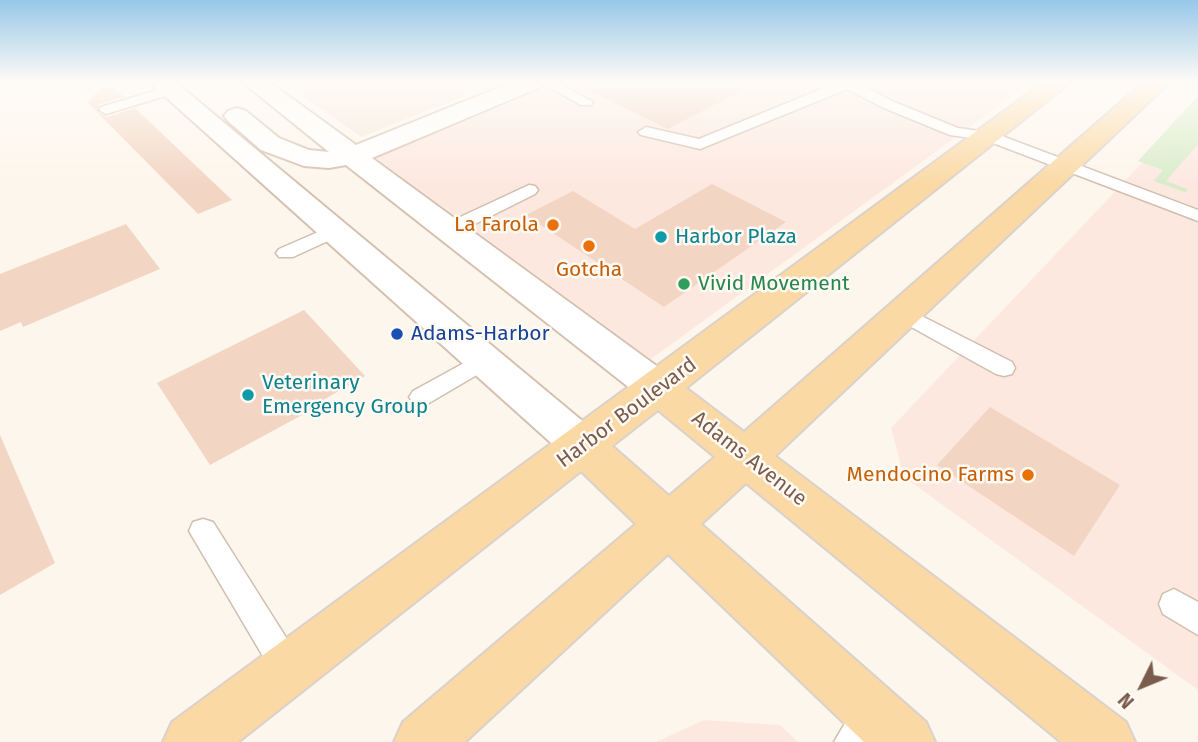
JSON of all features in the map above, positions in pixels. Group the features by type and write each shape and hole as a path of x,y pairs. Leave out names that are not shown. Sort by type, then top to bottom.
{"main road":[{"path":"199,116 583,446 669,525 876,732"},
{"path":"237,116 270,144 304,158 329,160 353,156 451,116"},
{"name":"Adams Avenue","path":"299,116 746,456 1106,742"},
{"name":"Harbor Boulevard","path":"192,742 1015,116"},
{"path":"423,742 746,456 1121,116"}],"lane":[{"path":"646,132 700,144 769,116"},
{"path":"916,116 955,132 988,136 1198,216"},
{"path":"450,229 529,190"},
{"path":"286,253 334,232"},
{"path":"904,314 1004,368"},
{"path":"421,397 484,360"},
{"path":"203,531 288,669"}],"shaded area":[{"path":"331,116 415,116 361,137"},
{"path":"478,116 985,116 651,359 376,158"},
{"path":"1187,116 1198,116 1198,690 904,477 891,428"},
{"path":"704,720 780,725 798,742 656,742"}],"green space":[{"path":"1180,116 1198,116 1198,144 1166,181 1187,189 1187,193 1154,181 1163,170 1138,161"}],"building":[{"path":"101,116 143,116 232,200 198,214"},
{"path":"641,116 694,116 668,129"},
{"name":"Harbor Plaza","path":"712,184 786,222 664,307 526,215 573,191 635,229"},
{"path":"126,224 160,269 23,327 21,322 0,331 0,274"},
{"name":"Veterinary Emergency Group","path":"304,310 365,376 311,407 313,409 210,465 157,383"},
{"name":"Mendocino Farms","path":"990,407 1120,485 1074,556 937,465"},
{"path":"0,435 55,563 0,595"}],"place":[{"name":"La Farola","path":"553,225"},
{"name":"Harbor Plaza","path":"661,237"},
{"name":"Gotcha","path":"589,246"},
{"name":"Vivid Movement","path":"684,284"},
{"name":"Adams-Harbor","path":"397,334"},
{"name":"Veterinary Emergency Group","path":"248,395"},
{"name":"Mendocino Farms","path":"1028,475"}]}
